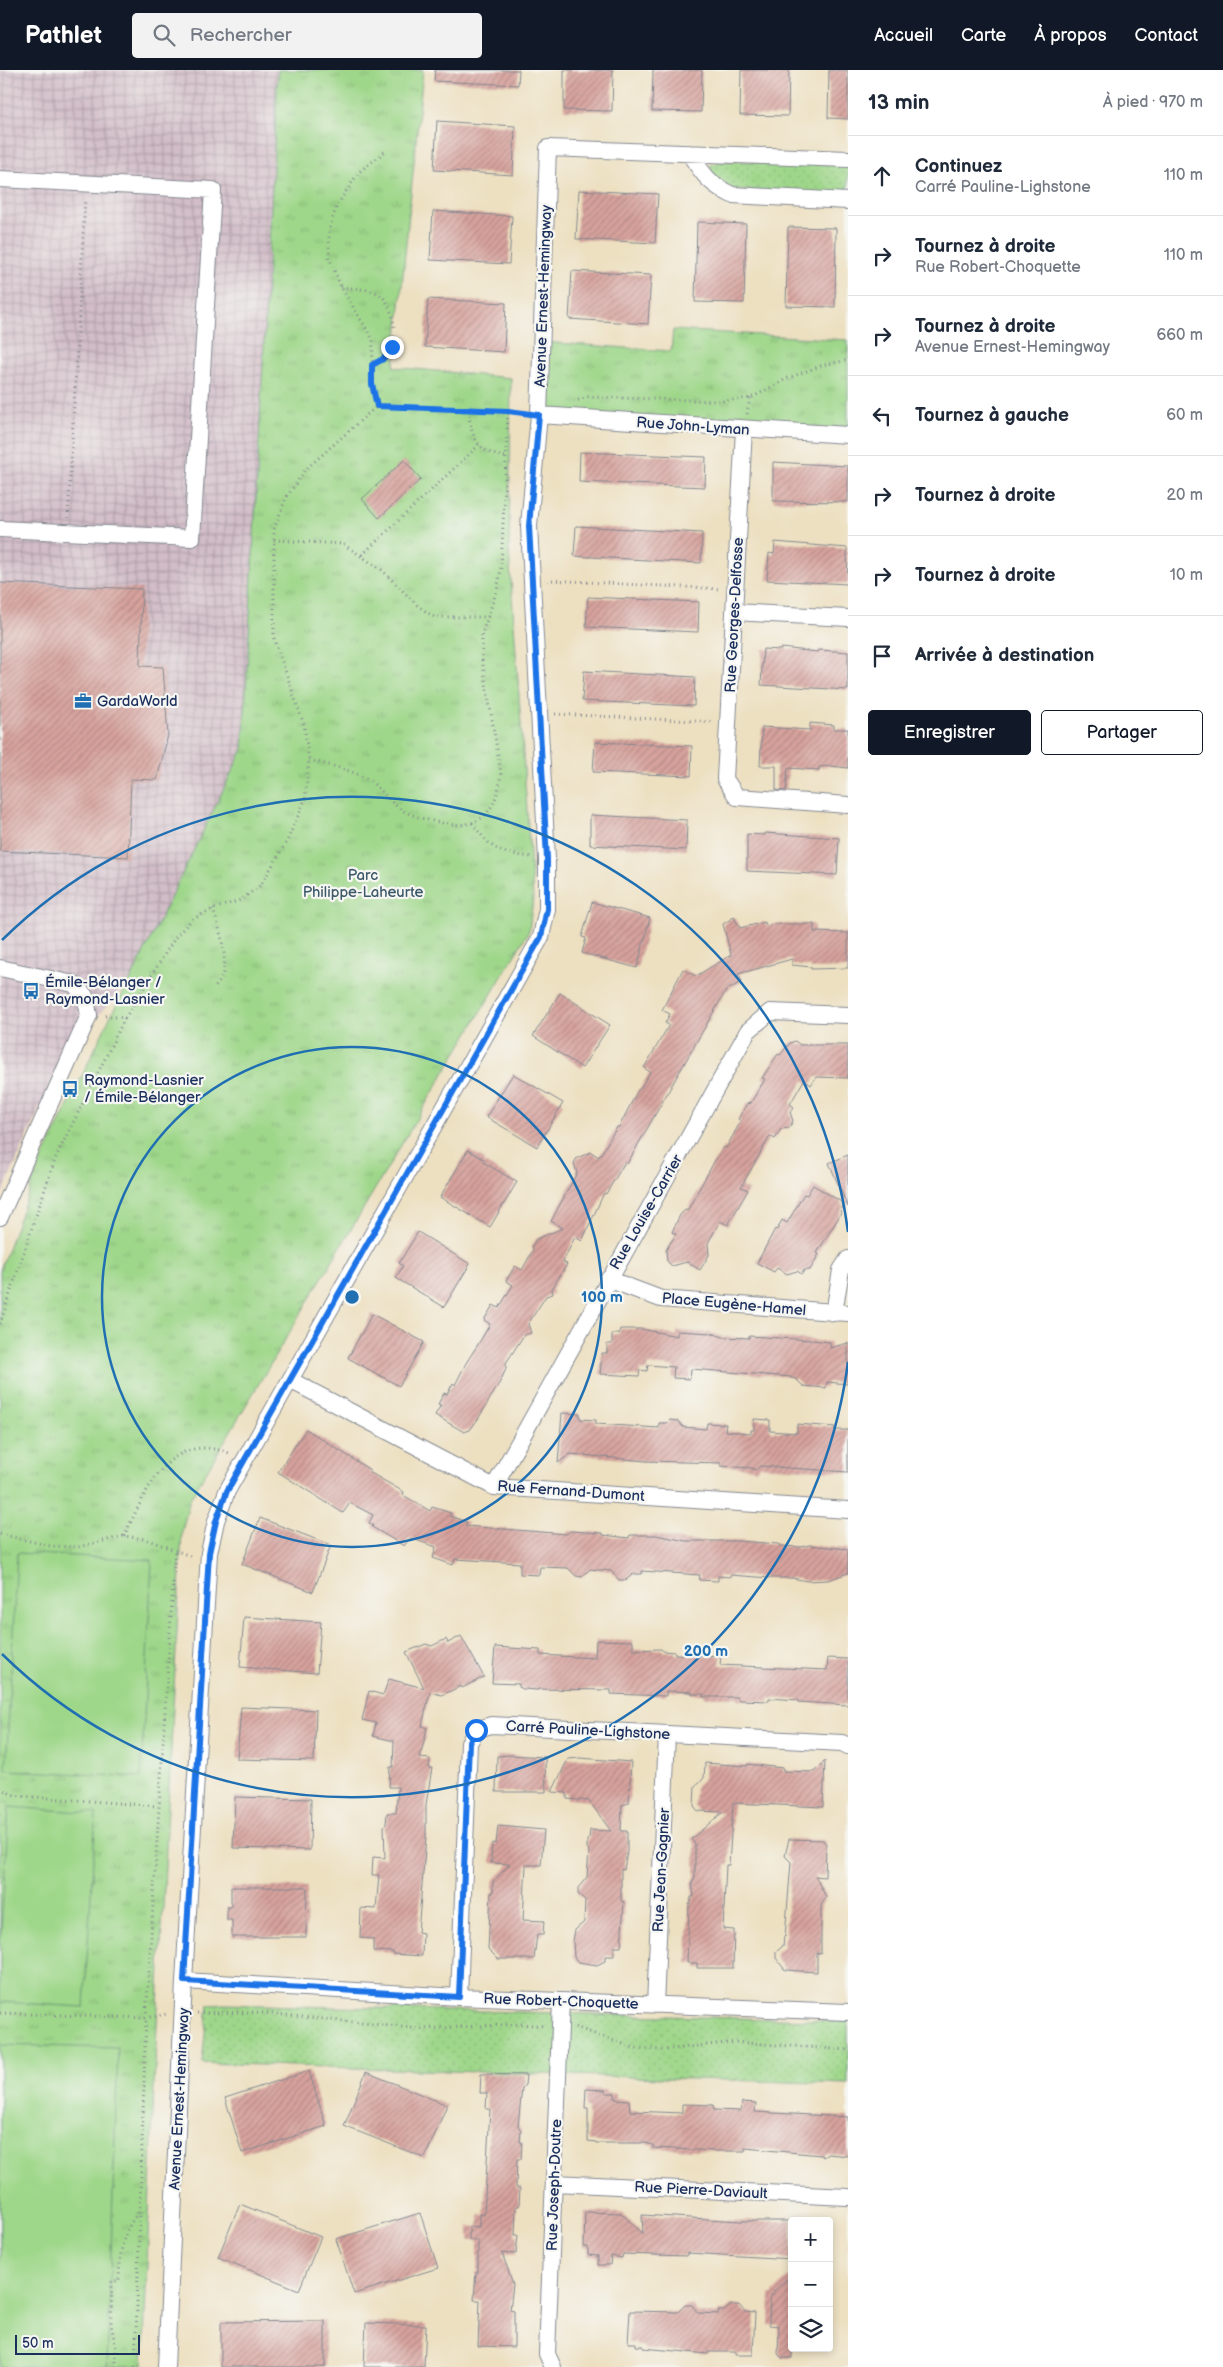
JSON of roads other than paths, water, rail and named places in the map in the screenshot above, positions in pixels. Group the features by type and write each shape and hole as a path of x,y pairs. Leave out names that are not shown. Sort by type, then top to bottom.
{"street":[{"name":"Avenue Ernest-Hemingway","path":"166,2367 184,1981 209,1553 216,1521 227,1491 541,937 547,909 547,859 529,526 539,415 548,148 689,153"},
{"path":"689,153 848,159"},
{"path":"689,153 706,179 716,188 732,195 848,201"},
{"path":"0,179 213,190 192,538 0,528"},
{"name":"Rue John-Lyman","path":"539,415 848,435"},
{"name":"Rue Georges-Delfosse","path":"744,429 725,779 737,797 848,805"},
{"path":"734,612 848,618"},
{"path":"0,968 74,984 85,996 89,1015 0,1217"},
{"name":"Rue Louise-Carrier","path":"494,1487 748,1032 770,1012 848,1015"},
{"name":"Place Eugène-Hamel","path":"608,1280 661,1299 841,1313 841,1270 848,1259"},
{"name":"Rue Fernand-Dumont","path":"290,1380 494,1487 848,1510"},
{"name":"Carré Pauline-Lighstone","path":"459,1997 469,1743 476,1730 491,1725 842,1743 848,1746"},
{"name":"Rue Jean-Gagnier","path":"655,2004 667,1734"},
{"name":"Rue Robert-Choquette","path":"184,1981 459,1997 848,2012"},
{"name":"Rue Joseph-Doutre","path":"553,2367 547,2354 561,2001"},
{"name":"Rue Pierre-Daviault","path":"554,2183 848,2196"}],"place":[{"name":"GardaWorld","path":"83,701"},
{"name":"Émile-Bélanger / Raymond-Lasnier","path":"31,991"},
{"name":"Raymond-Lasnier / Émile-Bélanger","path":"70,1089"}],"park label":[{"name":"Parc Philippe-Laheurte","path":"363,884"}]}
